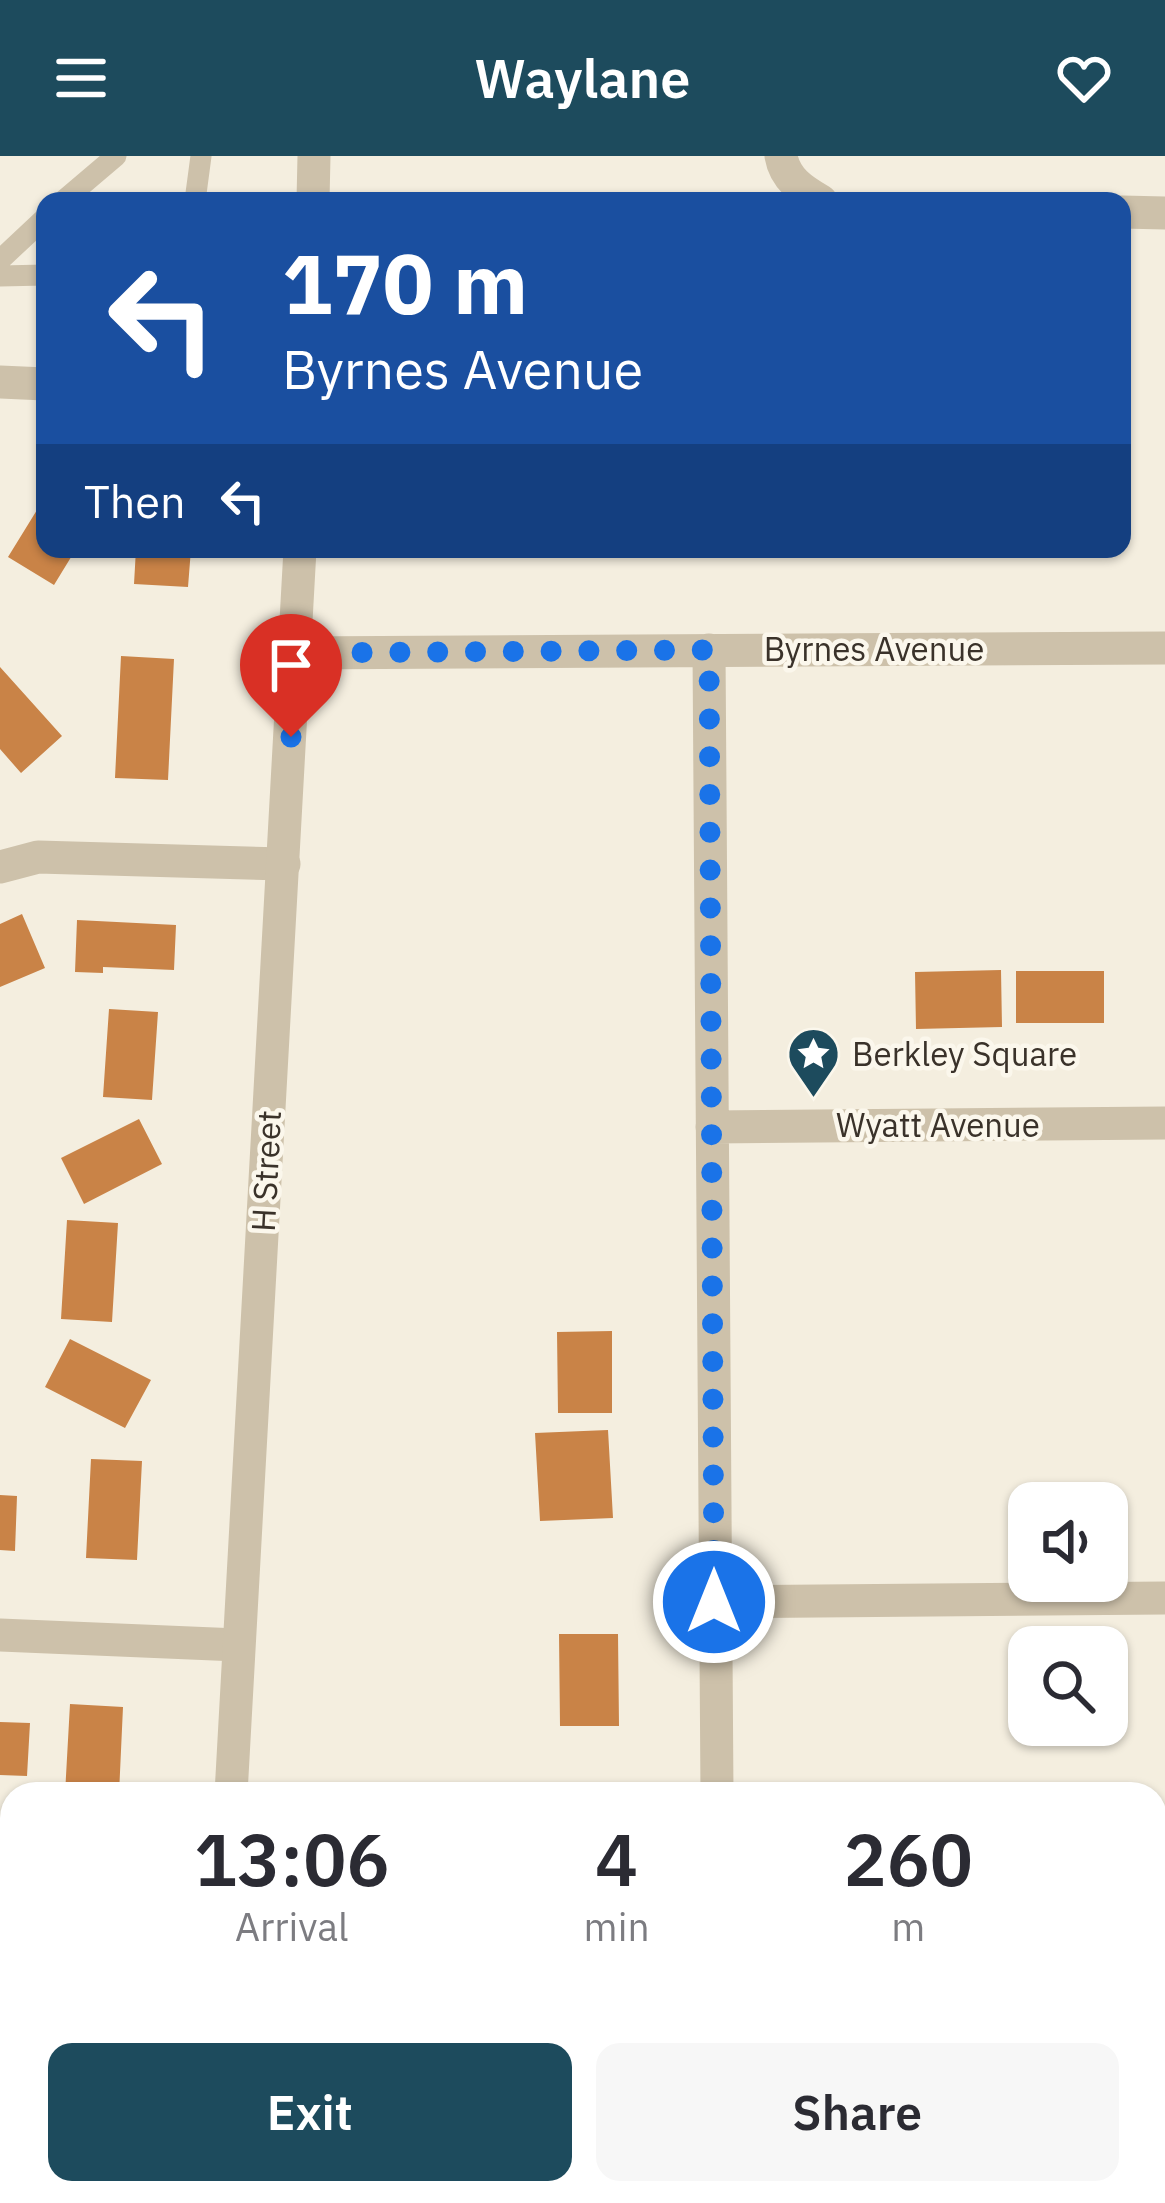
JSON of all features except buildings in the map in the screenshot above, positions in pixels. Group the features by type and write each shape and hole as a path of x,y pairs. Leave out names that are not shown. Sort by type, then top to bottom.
{"street":[{"path":"313,192 314,156"},
{"path":"782,156 781,163 806,192"},
{"path":"1131,212 1165,213"},
{"path":"0,382 36,384"},
{"name":"H Street","path":"232,1782 300,558"},
{"name":"Byrnes Avenue","path":"295,653 1165,648"},
{"path":"709,650 717,1782"},
{"path":"0,867 38,857 284,864"},
{"name":"Wyatt Avenue","path":"712,1127 1165,1124"},
{"path":"714,1602 1165,1598"},
{"path":"0,1635 238,1645"}],"lane":[{"path":"74,192 116,156"},
{"path":"197,192 201,156"},
{"path":"0,260 36,226"},
{"path":"0,276 36,274"}],"place":[{"name":"Berkley Square","path":"813,1100"}],"route":[{"path":"291,737 295,653 709,650 714,1602"}]}
